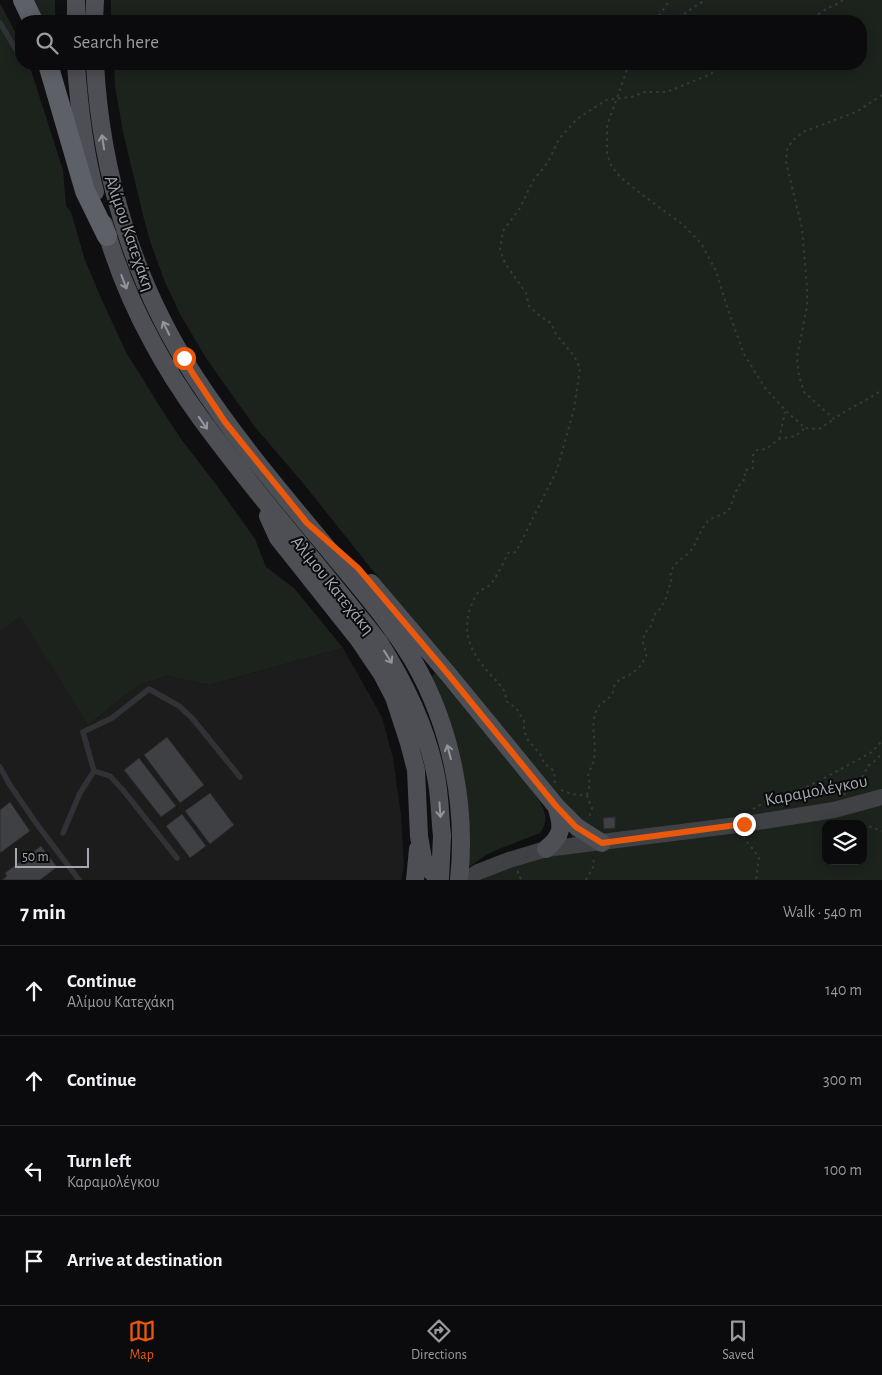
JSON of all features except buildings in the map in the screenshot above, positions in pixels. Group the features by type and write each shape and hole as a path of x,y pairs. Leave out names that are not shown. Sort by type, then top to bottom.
{"highway":[{"path":"23,0 30,15"},
{"path":"50,70 85,191 107,236"}],"main road":[{"path":"76,0 76,15"},
{"path":"94,15 95,0"},
{"name":"Αλίμου Κατεχάκη","path":"76,70 88,164 96,199 107,236 127,290 153,343 177,384 211,434 379,642 415,708 432,761 439,799 442,836 439,879"},
{"name":"Αλίμου Κατεχάκη","path":"95,70 106,159 125,230 144,282 170,336 225,422 376,607 399,639 432,700 446,738 455,776 460,817 461,855 459,880"},
{"path":"257,491 278,538 358,640 382,674 394,697 416,770 419,836 423,859 439,879"},
{"path":"307,523 358,568 448,674 558,798 576,827 598,847"},
{"path":"546,850 556,841 560,833 561,823 558,798"},
{"path":"415,880 419,836"}],"street":[{"name":"Καραμολέγκου","path":"465,880 478,872 502,862 546,850 598,847 746,829 834,810 882,797"}],"lane":[{"path":"0,23 15,48"},
{"path":"63,833 80,793 94,771 83,732 112,718 149,689 179,706 192,718 240,778"},
{"path":"0,767 36,823 79,880"},
{"path":"94,771 110,776 177,858"}],"path":[{"path":"659,15 670,0"},
{"path":"682,15 705,0"},
{"path":"817,15 843,0"},
{"path":"627,70 607,126 607,154 612,167 620,177 682,224 702,243 716,271 744,354 765,388 805,428"},
{"path":"555,784 554,772 528,740 524,731 524,722 516,708 506,701 504,690 480,663 469,644 467,625 477,593 490,585 508,554 516,552 558,470 574,409 580,368 574,356 556,334 551,323 529,306 526,293 505,263 500,249 503,231 520,208 533,181 548,162 558,139 577,119 606,100 632,97 645,92 667,92 711,74 715,70"},
{"path":"834,419 804,392 799,376 797,357 807,306 807,287 802,228 786,162 787,150 792,141 803,132 856,112 882,95"},
{"path":"589,821 592,808 587,796 590,784 588,773 594,765 594,718 598,706 614,692 614,686 618,681 631,674 644,663 647,653 644,645 644,634 651,626 656,612 660,609 667,596 668,588 672,583 670,574 673,567 694,548 708,520 723,514 730,508 736,489 746,478 744,472 753,468 753,455 758,450 766,449 779,439 796,436 805,428 819,428 882,390"},
{"path":"779,439 786,411"},
{"path":"756,880 760,857 748,843 746,829 751,810 772,798 791,794 820,781 872,752 882,741"},
{"path":"834,810 846,791 861,780 868,766 882,753"},
{"path":"558,798 572,794 587,796"},
{"path":"867,825 882,831"},
{"path":"586,880 594,867 598,847"},
{"path":"517,866 518,875 522,880"}],"shaded area":[{"path":"30,0 55,0 55,15 37,15"},
{"path":"111,0 882,0 882,880 471,880 575,848 564,807 303,483 255,427 206,358 180,314 165,282 150,241 123,132 115,86 114,70 867,70 867,15 111,15"},
{"path":"0,3 15,32 15,70 31,70 63,170 66,206 71,212 85,260 126,352 181,439 255,539 266,567 294,588 343,648 209,685 168,676 140,684 88,725 20,616 0,632"},
{"path":"20,615 88,725 140,684 168,676 209,685 343,648 382,717 393,758 401,815 404,865 401,880 0,880 0,632"},
{"path":"435,673 535,794 545,813 545,823 540,833 486,855 465,870 430,678"}],"route":[{"path":"184,358 225,422 307,523 358,568 556,806 576,827 602,843 744,824"}]}
